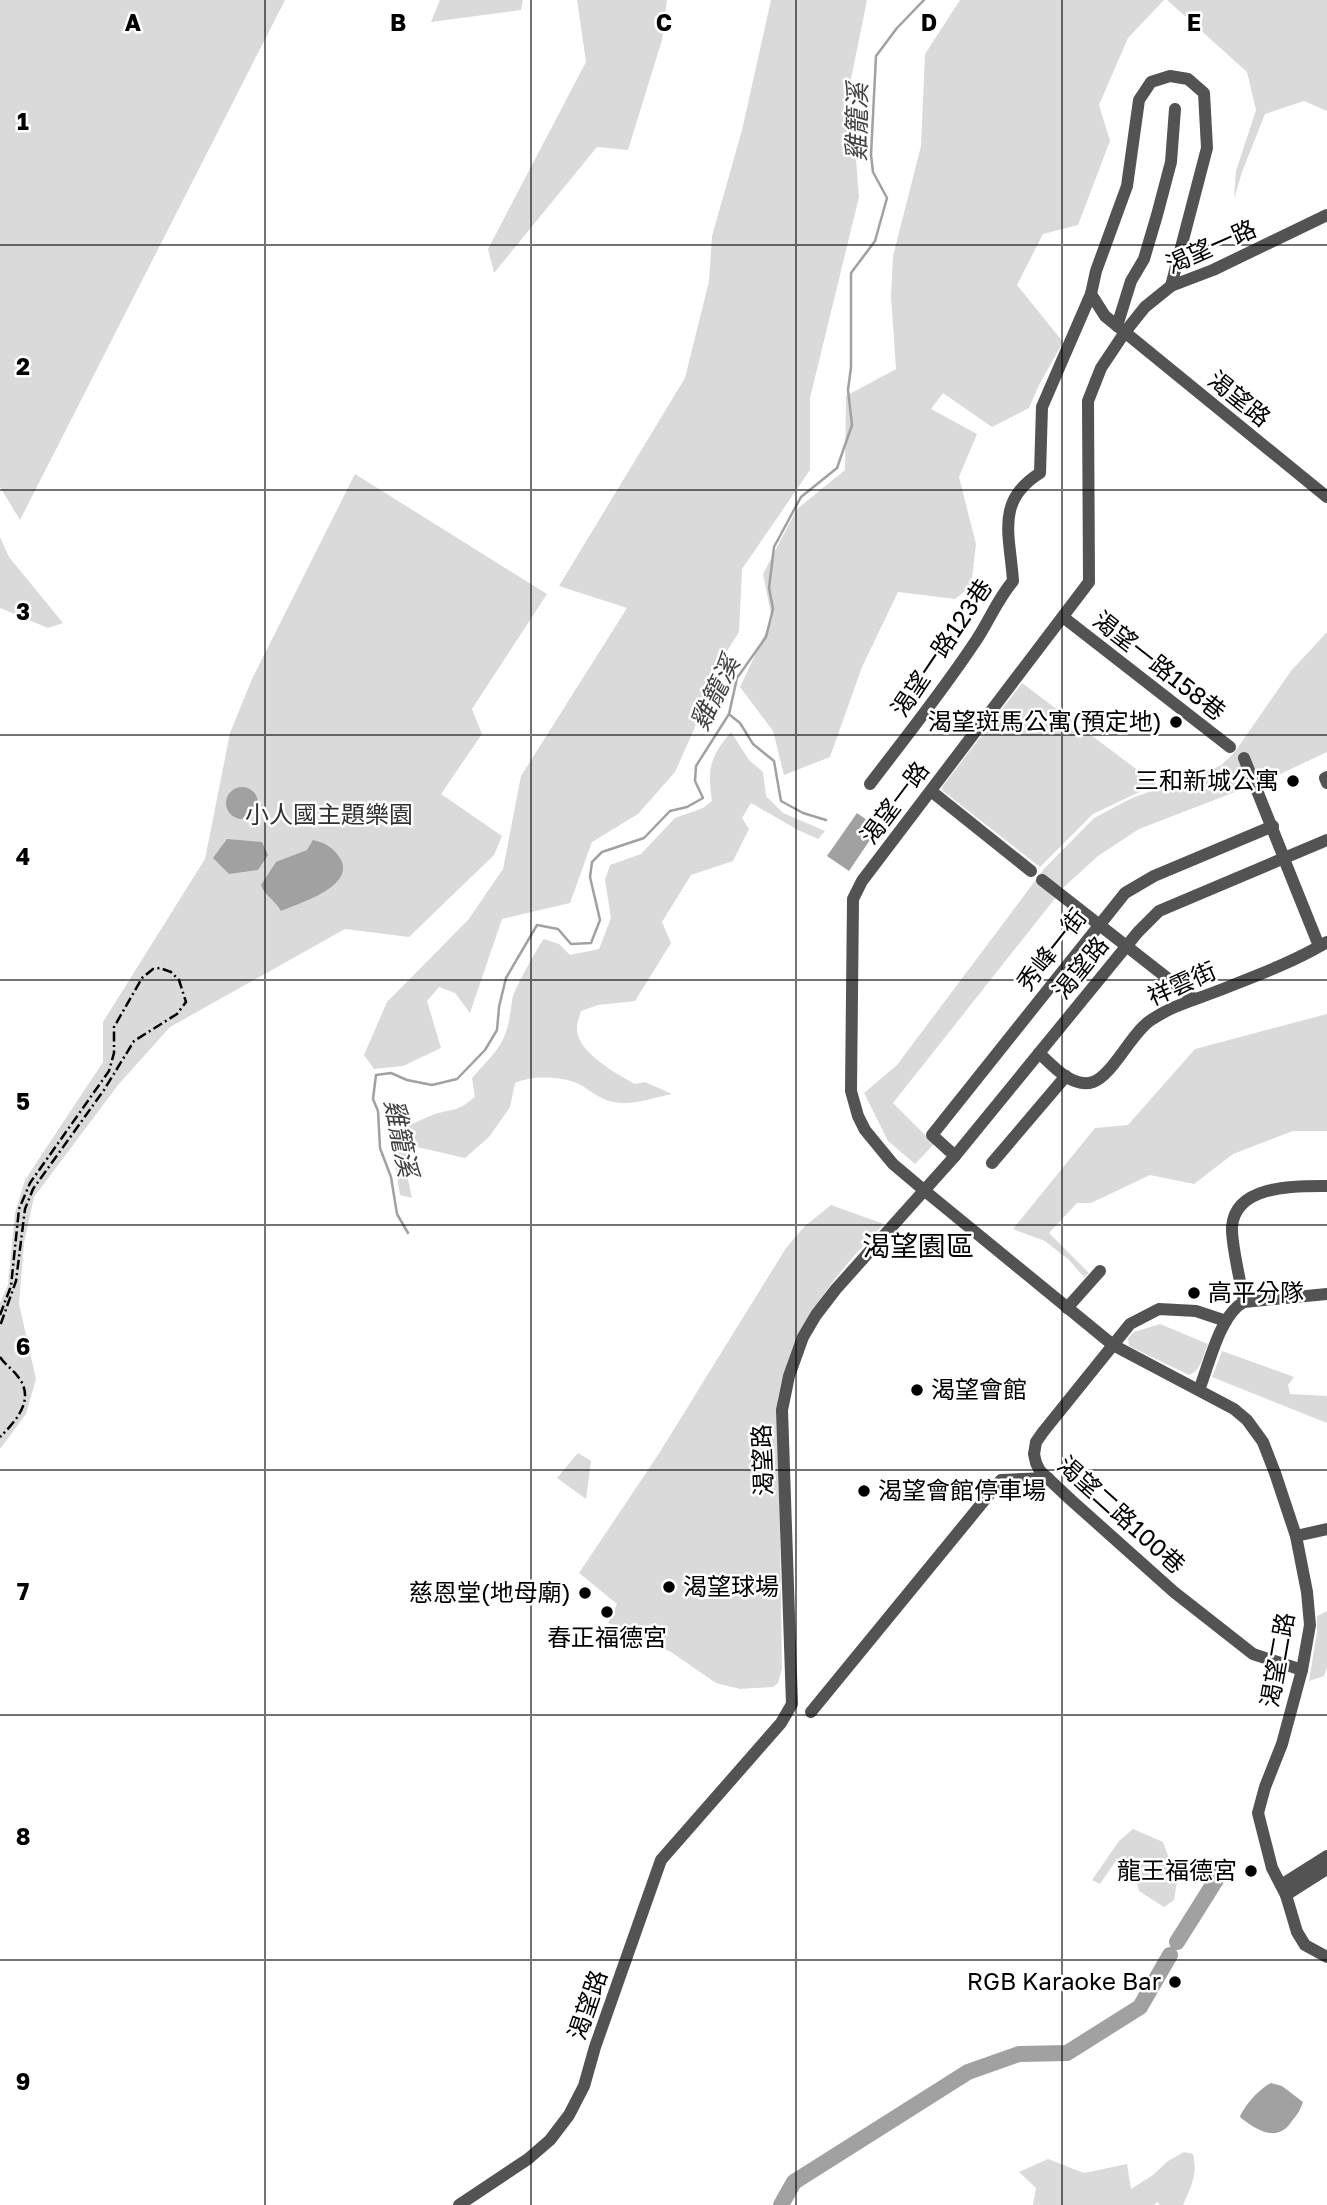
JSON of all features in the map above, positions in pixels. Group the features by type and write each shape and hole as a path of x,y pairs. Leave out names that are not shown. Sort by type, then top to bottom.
{"street":[{"name":"渴望一路123巷","path":"870,784 941,692 979,636 1000,596 1013,581 1009,514 1013,498 1025,483 1040,473 1042,407 1091,294 1096,271 1127,186 1139,100 1151,82 1170,76 1188,79 1204,93 1207,137 1207,148 1171,286"},
{"path":"1121,329 1131,281 1144,259 1171,162 1175,109"},
{"name":"渴望一路","path":"1113,1345 893,1164 865,1130 851,1091 858,957 853,899 861,893 931,791 1094,580 1088,401 1121,329 1171,286 1213,270 1327,215"},
{"name":"渴望路","path":"1091,294 1105,316 1327,497"},
{"name":"渴望一路158巷","path":"1063,618 1226,741"},
{"path":"1244,758 1284,858 1323,944"},
{"path":"1327,777 1327,783"},
{"path":"931,791 1031,871"},
{"name":"秀峰一街","path":"955,1156 932,1135 1125,893 1154,876 1272,826"},
{"name":"渴望路","path":"459,2205 550,2140 569,2115 584,2086 595,2047 661,1860 781,1723 792,1704 782,1410 789,1376 803,1338 816,1315 854,1268 955,1156 1126,946 1159,911 1327,840"},
{"path":"1042,880 1194,999"},
{"name":"祥雲街","path":"1066,1076 1076,1082 1093,1083 1147,1022 1173,1006 1287,963 1323,944"},
{"path":"992,1163 1066,1076 1039,1053"},
{"path":"1244,1302 1232,1227 1239,1208 1259,1193 1276,1188 1327,1186"},
{"path":"1067,1308 1100,1270"},
{"path":"1199,1391 1226,1321 1236,1306 1244,1302 1327,1294"},
{"name":"渴望二路100巷","path":"1226,1321 1196,1311 1159,1310 1130,1324 1036,1442 1034,1454 1036,1463 1048,1478 1174,1592 1253,1654 1302,1670"},
{"name":"渴望二路","path":"1113,1345 1234,1409 1247,1420 1263,1442 1296,1536 1307,1592 1310,1625 1302,1670 1282,1744 1258,1813 1272,1868 1284,1890 1297,1931 1305,1945 1327,1957"},
{"path":"811,1712 1001,1480 1048,1478"},
{"path":"1296,1536 1327,1529"},
{"path":"1284,1890 1327,1856"},
{"path":"1284,1890 1327,1869"}],"green space":[{"path":"0,0 285,0 20,520 0,487"},
{"path":"440,0 523,0 521,10 431,22"},
{"path":"577,0 667,0 662,40 628,150 597,147 494,273 488,249 586,62"},
{"path":"771,0 867,0 850,84 859,197 810,398 810,470 742,569 739,632 712,675 695,727 675,772 638,814 592,842 570,903 502,919 470,1013 455,993 439,987 427,1001 441,1048 403,1066 374,1069 364,1055 387,1002 468,920 503,869 521,776 627,608 559,586 685,378 709,281 712,236 742,130"},
{"path":"960,0 1164,0 1128,38 1099,105 1110,141 1078,225 1043,234 1017,285 1063,342 1029,408 992,427 943,393 931,409 977,434 959,477 976,544 971,586 955,599 898,592 862,667 830,757 784,775 773,731 740,687 772,619 763,574 797,509 845,470 846,396 896,369 891,296 893,256 921,146 925,54"},
{"path":"1167,0 1327,0 1327,111 1304,101 1265,114 1234,199 1236,171 1256,110 1247,72"},
{"name":"小人國主題樂園","path":"355,474 547,594 472,709 482,734 441,794 502,836 494,855 409,937 345,929 170,1027 118,1085 34,1197 24,1243 19,1304 36,1379 26,1414 0,1449 0,1303 8,1285 15,1213 25,1180 103,1062 103,1022 205,859 230,733 252,679"},
{"path":"0,537 9,557 63,623 48,628 0,608"},
{"path":"1327,632 1327,752 1274,777 1139,829 1098,856 1064,887 893,1103 934,1144 915,1164 888,1141 864,1093 897,1065 1044,869 1094,818 1132,798 1220,766 1234,753 1291,671"},
{"path":"1022,683 1156,784 1093,814 1040,867 943,791 942,787"},
{"path":"731,732 749,760 763,772 766,796 783,813 825,831 818,839 751,803 742,818 749,829 733,861 691,875 662,922 671,943 635,1001 598,1005 581,1011 577,1025 578,1036 598,1061 635,1084 645,1082 672,1094 620,1103 603,1099 579,1084 564,1079 522,1080 515,1083 510,1107 489,1137 465,1158 413,1146 405,1165 412,1198 400,1195 390,1136 429,1116 460,1107 475,1097 472,1078 500,1044 507,1029 513,996 541,943 544,939 559,944 570,955 599,949 611,918 605,880 610,865 641,854 675,818 703,808 712,801 710,771 714,756"},
{"path":"1327,1014 1327,1131 1293,1131 1233,1154 1194,1184 1150,1175 1091,1203 1077,1203 1049,1233 1089,1273 1084,1277 1069,1260 1045,1241 1013,1229 1095,1128 1128,1125 1195,1049"},
{"path":"831,1205 884,1224 849,1262 818,1303 793,1348 784,1373 778,1398 782,1668 778,1683 773,1687 740,1689 716,1683 671,1652 608,1623 617,1604 579,1573 658,1455 786,1248 805,1226"},
{"path":"1160,1324 1208,1344 1199,1366 1193,1373 1189,1375 1129,1346 1128,1338 1134,1332"},
{"path":"1222,1351 1294,1377 1288,1385 1290,1394 1327,1396 1327,1423 1212,1377"},
{"path":"578,1453 591,1461 586,1499 557,1478"},
{"path":"1327,1611 1327,1667 1324,1676 1309,1681 1317,1616"},
{"path":"1133,1829 1163,1842 1177,1881 1174,1900 1164,1907 1139,1891 1133,1870 1115,1862 1100,1884 1092,1880 1119,1841"},
{"path":"1184,2152 1193,2154 1195,2168 1183,2205 1160,2205 1157,2202 1154,2205 1033,2205 1036,2188 1019,2172 1048,2159 1084,2173 1127,2164 1131,2189"}],"shaded area":[{"path":"242,787 253,792 258,803 253,814 242,819 231,814 226,803 231,792"},
{"path":"857,813 878,828 849,871 827,856"},
{"path":"227,839 262,842 268,855 258,870 229,874 213,858"},
{"path":"313,840 328,846 337,854 343,868 341,877 324,892 281,911 261,885 276,862 307,850"},
{"path":"1271,2083 1282,2086 1303,2102 1286,2128 1274,2133 1253,2127 1240,2117 1253,2098"}],"waterway":[{"name":"雞籠溪","path":"408,1233 397,1214 391,1177 380,1148 378,1111 373,1099 376,1075 391,1073 407,1080 432,1085 457,1079 485,1050 497,1030 506,978 537,925 558,929 571,944 591,943 600,920 590,877 592,862 602,852 644,838 670,811 687,807 703,798 695,781 696,766 729,714 737,678 766,637 773,609 769,588 774,547 801,497 837,468 852,425 848,390 851,367 851,273 875,241 887,198 873,172 871,155 876,56 897,28 924,0"},
{"path":"730,715 740,723 753,744 774,761 781,801 803,813 826,820"},
{"path":"1177,1942 1221,1872"},
{"path":"781,2205 794,2182 968,2072 1019,2054 1067,2053 1140,2007 1170,1955"}],"railway":[{"path":"0,1315 11,1286 19,1209 30,1183 109,1071 114,1053 114,1027 142,978 153,969 160,968 171,972 179,980 186,1002 177,1014 134,1041 104,1090 33,1189 25,1209 16,1281 0,1326"},
{"path":"0,1357 19,1378 25,1394 22,1410 0,1437"}],"place":[{"name":"渴望斑馬公寓(預定地)","path":"1176,722"},
{"name":"三和新城公寓","path":"1293,781"},
{"name":"高平分隊","path":"1194,1293"},
{"name":"渴望會館","path":"917,1390"},
{"name":"渴望會館停車場","path":"864,1491"},
{"name":"渴望球場","path":"669,1587"},
{"name":"慈恩堂(地母廟)","path":"585,1593"},
{"name":"春正福德宮","path":"607,1612"},
{"name":"龍王福德宮","path":"1251,1871"},
{"name":"RGB Karaoke Bar","path":"1175,1982"}],"district":[{"name":"渴望園區","path":"918,1246"}]}
